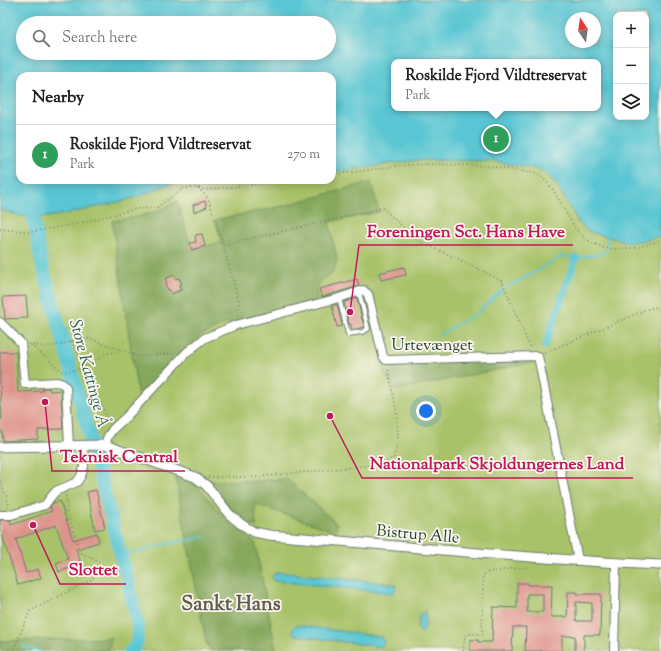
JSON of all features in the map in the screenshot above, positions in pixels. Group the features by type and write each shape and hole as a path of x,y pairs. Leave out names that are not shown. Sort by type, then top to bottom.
{"street":[{"name":"Urtevænget","path":"358,291 363,290 368,294 382,356 386,360 538,356"},
{"path":"105,445 108,436 113,429 187,352 205,338 236,325 339,298 358,291"},
{"path":"0,322 21,343 25,384 57,382 66,387 69,446"},
{"path":"538,356 578,560"},
{"path":"0,447 105,445 195,477"},
{"path":"0,515 10,515 45,505 56,492 76,482 81,476 84,467 84,446"},
{"name":"Bistrup Alle","path":"195,477 207,486 229,514 241,524 254,532 269,535 532,557 661,565"},
{"path":"614,651 616,563"}],"lane":[{"path":"339,298 348,334 362,332 368,329 358,291"}],"path":[{"path":"336,174 403,165 430,164 488,166 534,173 541,176 552,188 574,228 586,240 606,249 636,248 661,240"},
{"path":"198,184 198,188 208,198 239,301 236,325"},
{"path":"0,229 31,232 40,231 80,223 135,209 156,208 184,188 198,188 206,190 258,184"},
{"path":"223,245 383,208 416,240 461,260 502,281 530,347 538,356 650,308 661,307"},
{"path":"21,343 26,342 45,347 60,345 86,338 126,351 138,357 174,354"},
{"path":"69,342 96,391 113,429"},
{"path":"31,344 63,372 84,368 95,363 103,354 126,351"},
{"path":"195,477 258,477 383,464 394,457 398,440 397,414 386,360"},
{"path":"0,482 8,502 10,515"},
{"path":"11,651 15,646 30,611 93,579 99,562 80,552 67,512 65,492 70,485"},
{"path":"463,651 465,636 470,634 482,634 485,574 488,572 530,566 532,557"}],"green space":[{"path":"0,0 661,0 661,651 0,651"},
{"path":"371,182 379,212 329,222 337,260 333,273 321,281 317,286 317,300 225,324 200,336 138,396 112,221 141,216 160,210 177,201 192,250 221,242 223,244 215,220 287,205"},
{"path":"533,358 536,362 395,390 383,371 381,362"},
{"path":"175,475 193,480 227,521 255,543 276,651 211,651 206,642"},
{"path":"287,479 337,524 336,532 255,504 256,527 234,513 207,481 255,481"},
{"path":"112,638 108,651 0,651 0,641"}],"water":[{"path":"0,0 661,0 661,236 642,241 629,242 589,232 579,223 557,185 548,175 538,169 494,161 419,160 336,171 336,72 16,72 16,184 170,184 123,201 66,214 33,219 0,210"},
{"path":"278,572 394,584 396,587 393,593 274,581 272,576"},
{"path":"425,611 425,627 423,632 420,632 418,629 419,616"},
{"path":"297,625 381,637 384,642 381,647 295,635 292,632 293,628"}],"building":[{"path":"205,201 207,207 194,212 193,205"},
{"path":"202,234 205,246 192,250 190,243 196,242 196,235"},
{"path":"404,267 406,275 381,280 379,273"},
{"path":"174,275 176,279 179,278 182,284 179,285 181,290 171,294 170,290 168,290 165,284 167,283 165,279"},
{"path":"357,279 359,286 322,297 319,289"},
{"path":"26,296 28,318 5,319 3,297"},
{"path":"357,298 364,327 352,330 351,324 349,324 344,302"},
{"path":"337,304 342,326 337,327 332,306"},
{"path":"0,352 16,352 18,392 43,391 43,388 49,388 50,391 61,390 63,429 38,430 38,439 3,441 2,431 0,431 0,419 2,419"},
{"path":"96,490 105,528 95,530 87,492"},
{"path":"60,501 73,540 97,533 99,542 76,549 81,564 59,572 56,563 68,559 56,525 16,539 26,573 38,569 41,578 18,585 0,529 0,520 10,520 11,525 52,511 50,507 53,503"},
{"path":"517,583 528,583 528,585 552,585 551,617 567,617 568,592 577,592 577,594 601,594 600,635 584,635 584,651 575,651 575,636 562,636 562,651 525,651 526,627 513,627 512,651 470,651 470,640 478,640 478,642 492,642 493,607 517,608","holes":["527,594 543,594 543,612 527,612","576,602 592,603 592,621 576,621"]}],"waterway":[{"name":"Store Kattinge Å","path":"33,219 41,261 95,456 131,594 138,627 137,642 130,651"},
{"path":"508,286 562,256 576,258 601,254 606,251 608,237"},
{"path":"545,346 576,258"},
{"path":"438,336 478,312 503,289"},
{"path":"121,555 205,537"},
{"path":"22,647 39,651"}],"place":[{"name":"Roskilde Fjord Vildtreservat","path":"496,139"},
{"name":"Foreningen Sct. Hans Have","path":"350,312"},
{"name":"Teknisk Central","path":"45,402"},
{"name":"Nationalpark Skjoldungernes Land","path":"330,416"},
{"name":"Slottet","path":"33,525"}],"district":[{"name":"Sankt Hans","path":"231,603"}]}
